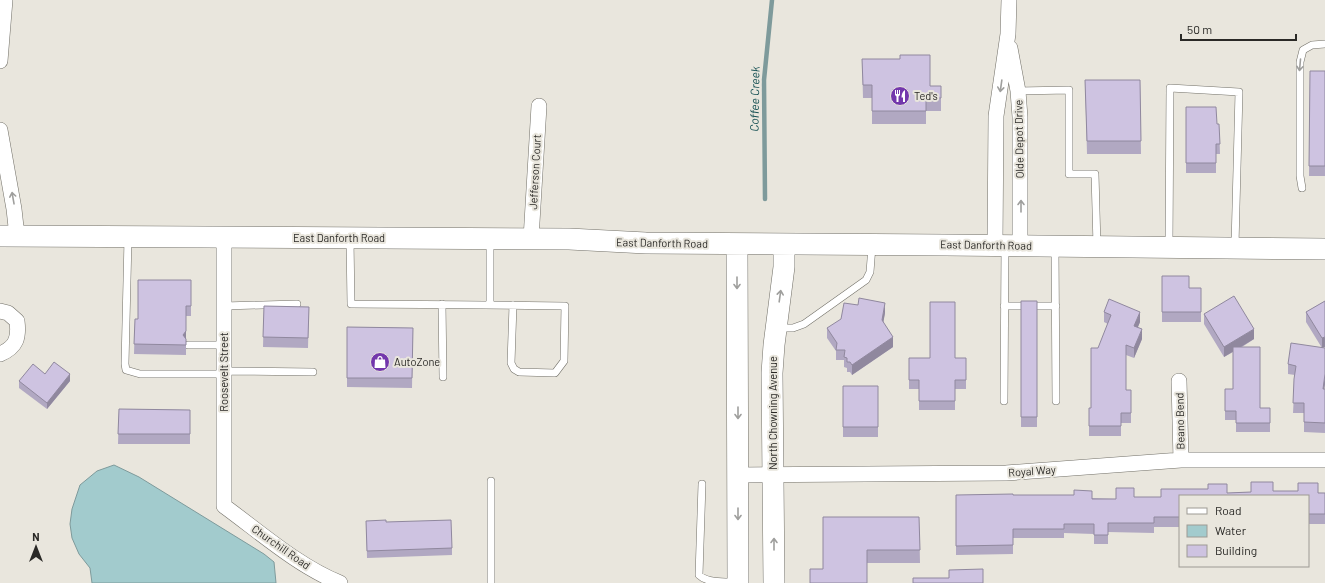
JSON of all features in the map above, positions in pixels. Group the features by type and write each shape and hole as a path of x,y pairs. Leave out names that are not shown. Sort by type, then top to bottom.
{"main road":[{"name":"East Danforth Road","path":"9,236 490,238 569,239 646,243 1325,249"},
{"path":"737,244 738,583"},
{"name":"North Chowning Avenue","path":"774,583 772,374 784,267 784,244"}],"street":[{"path":"0,61 5,0"},
{"name":"Olde Depot Drive","path":"1007,245 996,116 1008,34 1010,0"},
{"name":"Olde Depot Drive","path":"1007,245 1020,132 1018,90 1008,34"},
{"name":"Jefferson Court","path":"531,239 539,106"},
{"path":"0,130 14,209 9,236"},
{"name":"Roosevelt Street","path":"224,237 224,506"},
{"path":"0,311 8,313 17,321 18,333 13,345 8,350 0,354"},
{"name":"Beano Bend","path":"1179,381 1181,460"},
{"name":"Royal Way","path":"738,475 1006,473 1181,460 1325,460"},
{"name":"Churchill Road","path":"224,506 294,557 324,576 340,583"}],"lane":[{"path":"1302,188 1300,176 1300,62 1303,50 1312,45 1325,44"},
{"path":"1169,247 1170,88 1239,92 1234,248"},
{"path":"1018,90 1068,90 1069,174 1095,174 1097,246"},
{"path":"128,237 126,370 140,374 313,372"},
{"path":"350,238 351,304 442,304 490,305 513,305 565,306 564,361 555,373 519,372 514,369 511,363 513,305"},
{"path":"490,238 490,305"},
{"path":"776,328 793,328 804,324 866,280 870,272 872,245"},
{"path":"1004,401 1004,306 1007,245"},
{"path":"1055,246 1056,401"},
{"path":"224,306 297,304"},
{"path":"442,304 443,377"},
{"path":"1004,306 1056,306"},
{"path":"188,345 224,345"},
{"path":"491,481 491,583"},
{"path":"702,484 699,574 702,578 708,580 738,583"}],"water":[{"path":"114,465 139,477 264,554 274,562 276,583 92,583 90,568 79,554 72,538 70,524 72,509 80,485 97,471"}],"building":[{"path":"900,55 930,55 930,86 941,86 941,98 926,98 926,111 872,111 872,85 863,85 862,59 900,59"},
{"path":"1310,71 1325,71 1325,166 1309,166"},
{"path":"1085,80 1140,80 1141,141 1087,141"},
{"path":"1186,107 1216,107 1220,144 1216,144 1216,163 1186,163"},
{"path":"1162,276 1189,276 1189,288 1201,288 1201,312 1162,312"},
{"path":"138,280 191,280 191,306 186,306 186,331 183,335 186,339 186,345 134,344 135,319 138,319"},
{"path":"1234,296 1254,329 1224,347 1204,314"},
{"path":"859,298 885,303 882,320 893,337 852,365 850,362 847,362 847,358 844,357 845,350 836,350 837,343 827,328 841,319 844,303 858,305"},
{"path":"1109,299 1140,312 1134,326 1142,329 1134,348 1126,345 1126,390 1131,390 1131,413 1121,413 1121,426 1089,426 1089,408 1091,408 1091,348 1098,348 1111,315 1104,312"},
{"path":"1021,301 1037,301 1037,417 1021,417"},
{"path":"1325,301 1325,337 1322,338 1306,312"},
{"path":"930,302 955,302 955,358 966,358 966,380 955,380 955,401 919,401 919,380 909,380 909,358 930,358"},
{"path":"264,306 309,307 308,338 263,337"},
{"name":"AutoZone","path":"347,327 413,328 412,378 347,378"},
{"path":"1291,343 1325,348 1325,374 1323,389 1325,389 1325,423 1304,422 1304,403 1293,403 1296,366 1288,364"},
{"path":"1233,347 1260,347 1260,408 1270,408 1270,423 1236,423 1236,411 1225,411 1225,389 1233,389"},
{"path":"54,362 70,374 47,403 19,381 33,364 45,374"},
{"path":"843,386 878,386 878,427 843,427"},
{"path":"119,409 190,410 190,434 118,434"},
{"path":"1251,482 1273,482 1273,491 1298,491 1298,483 1318,483 1318,493 1325,493 1325,514 1309,514 1309,495 1179,495 1179,517 1154,517 1154,523 1108,523 1108,535 1094,535 1094,524 1064,524 1064,529 1013,529 1013,545 956,546 956,495 1074,495 1074,490 1092,491 1092,499 1116,499 1116,488 1134,488 1134,497 1161,497 1161,489 1208,489 1208,484 1227,484 1227,493 1251,492"},
{"path":"823,517 919,517 920,550 867,550 867,583 810,583 810,569 823,569"},
{"path":"386,520 386,522 451,520 452,548 367,551 366,521"},
{"path":"983,569 983,583 913,583 913,578 949,578 949,570"}],"waterway":[{"name":"Coffee Creek","path":"765,199 764,80 772,0"}],"place":[{"name":"Ted's","path":"900,96"},
{"name":"AutoZone","path":"380,362"}]}
